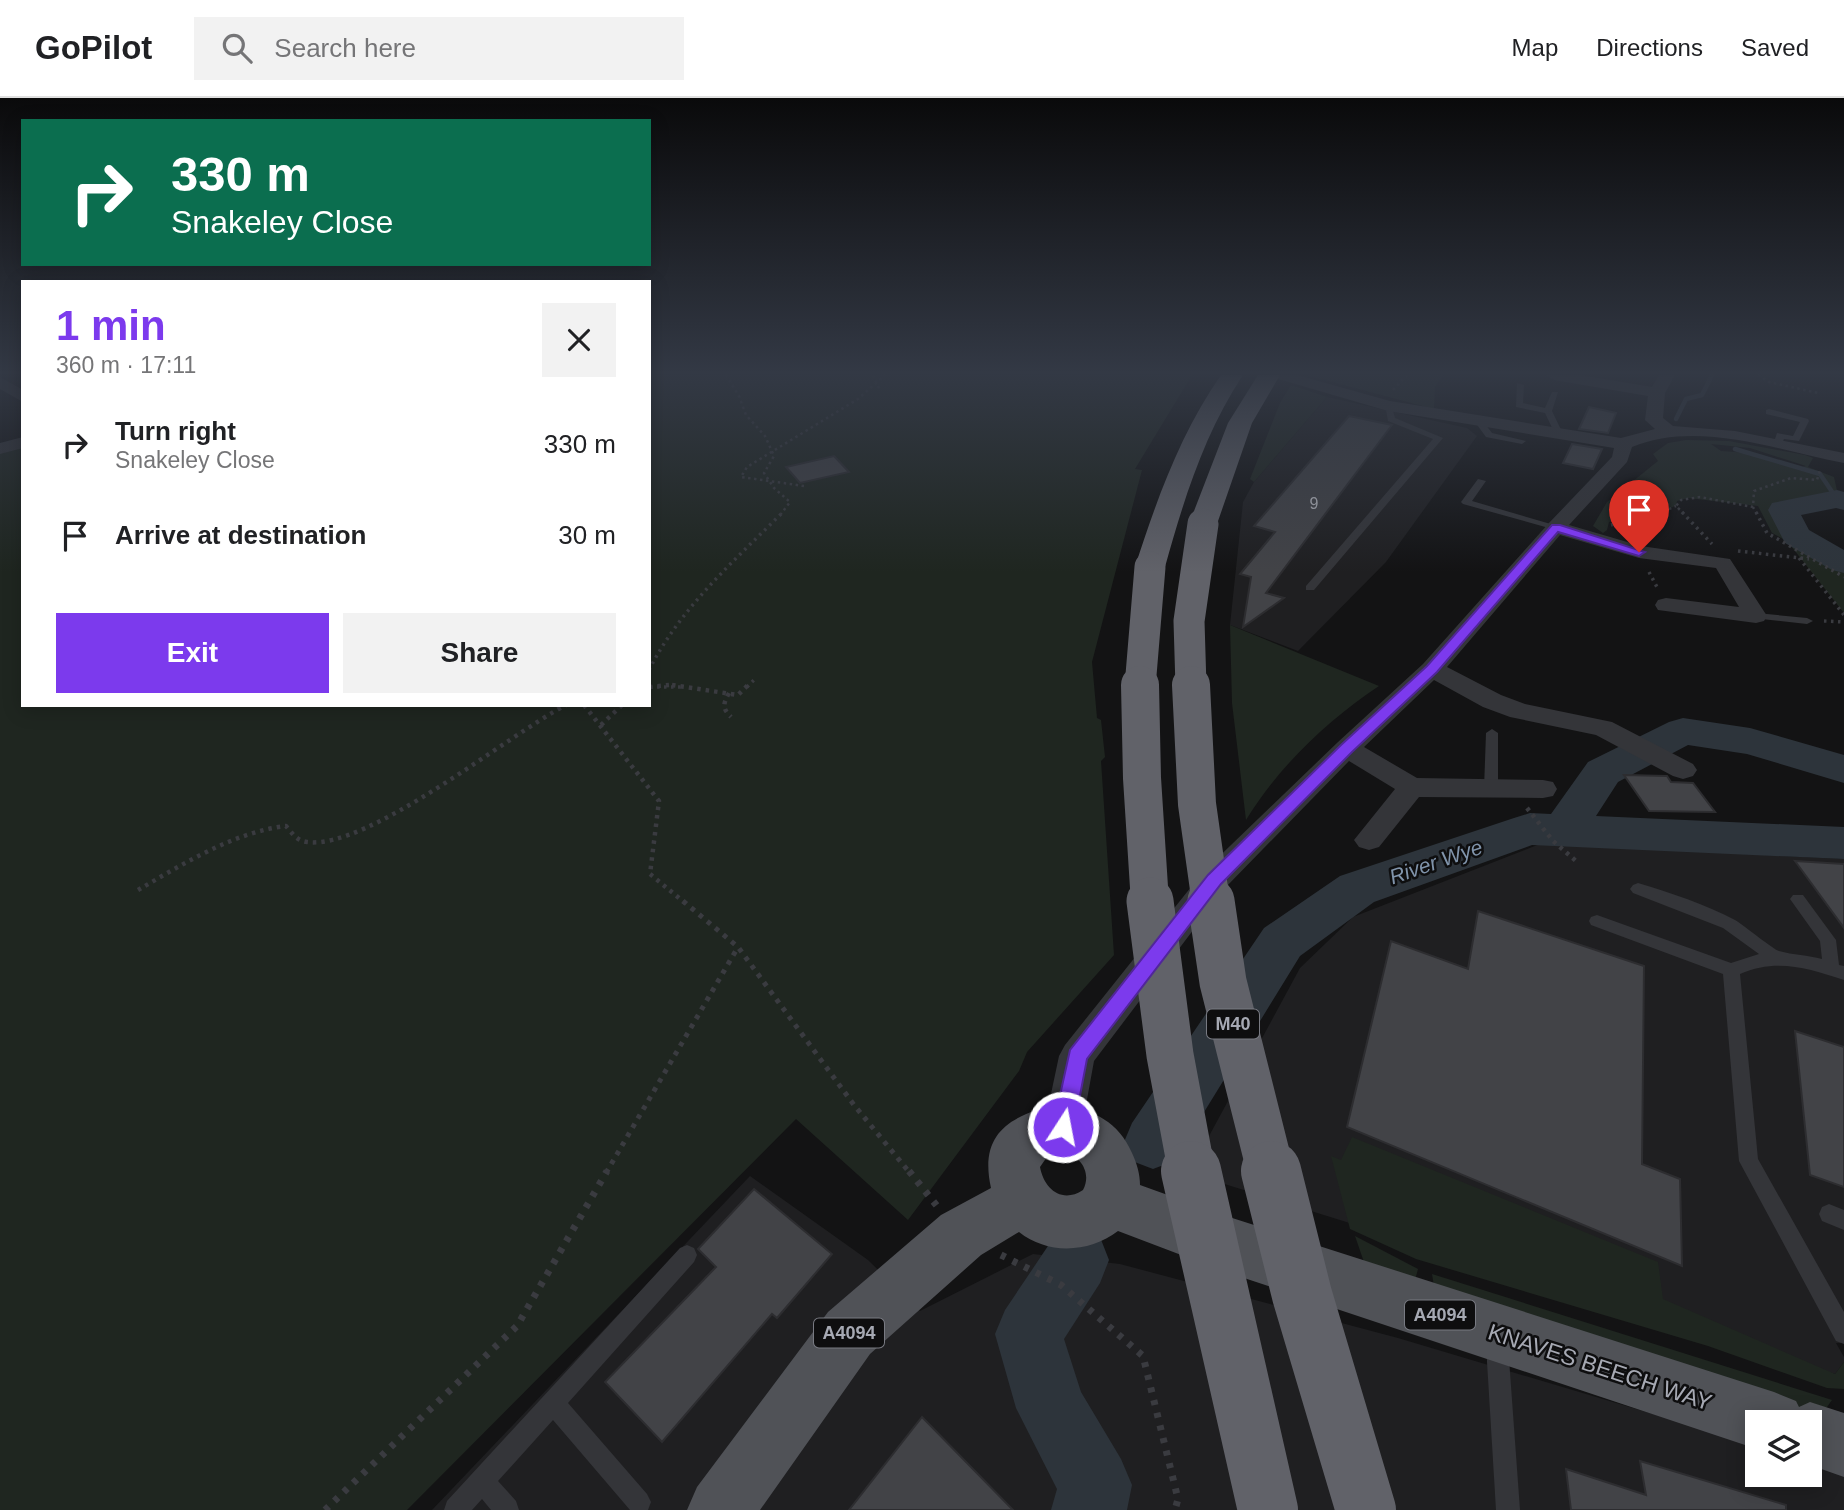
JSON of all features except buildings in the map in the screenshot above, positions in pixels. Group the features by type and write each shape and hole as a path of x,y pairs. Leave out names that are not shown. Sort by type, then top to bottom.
{"highway":[{"path":"1195,441 1169,503 1150,567 1141,652 1140,697 1144,860 1159,993 1188,1160 1268,1510"},
{"name":"M40","path":"1233,441 1203,524 1189,621 1197,804 1223,982 1302,1295 1366,1510"}],"main road":[{"path":"1063,1127 1080,1131 1094,1140 1106,1153 1113,1169 1114,1185 1109,1200 1099,1213 1084,1221 1068,1224 1051,1221 1034,1213 1022,1200 1012,1170 1015,1155 1022,1142 1034,1133 1063,1127"},
{"name":"A4094","path":"720,1510 849,1333 961,1235 1022,1200"},
{"name":"KNAVES BEECH WAY","path":"1109,1200 1226,1244 1745,1414"},
{"path":"1822,1438 1844,1446"}],"street":[{"path":"1603,441 1623,444 1631,441"},
{"path":"1755,441 1844,458"},
{"path":"0,449 21,443"},
{"path":"1063,1127 1077,1056 1214,880 1347,748 1432,669 1556,527 1621,458 1623,444"},
{"path":"1556,527 1639,552 1719,556 1756,616"},
{"path":"1666,605 1756,616"},
{"path":"1432,669 1492,701 1519,711 1603,728 1683,770"},
{"path":"1347,748 1412,787 1491,789 1537,801"},
{"path":"1369,839 1412,787"}],"lane":[{"path":"1310,588 1437,441"},
{"path":"1768,443 1779,441"},
{"path":"1480,481 1466,502 1556,527"},
{"path":"1756,616 1807,621"},
{"path":"1491,789 1492,733"},
{"path":"1638,889 1736,926 1759,941 1774,958"},
{"path":"1798,899 1828,940 1837,971"},
{"path":"1597,921 1731,970 1755,959 1792,957 1837,971"},
{"path":"1731,970 1749,1161 1844,1333"},
{"path":"456,1510 687,1255"},
{"path":"1497,1333 1508,1510"},
{"path":"552,1402 639,1502"},
{"path":"482,1481 507,1510"}],"path":[{"path":"651,665 656,654 695,599 790,502 764,473 774,456 767,441"},
{"path":"789,441 747,467 741,477 804,486"},
{"path":"1820,469 1817,480 1791,478 1754,491 1753,507 1767,533 1844,577"},
{"path":"1606,544 1610,526 1629,519 1660,516 1681,500 1700,497 1753,507"},
{"path":"1676,506 1719,556 1814,559"},
{"path":"1639,552 1666,605"},
{"path":"1798,558 1844,615"},
{"path":"651,687 671,685 738,695 756,678"},
{"path":"729,693 723,704 724,710 731,717"},
{"path":"138,890 268,827 286,826 306,842 359,832 444,785 541,718 562,707"},
{"path":"586,707 659,801 650,874 738,947 854,1105 961,1235 1061,1285 1143,1356 1178,1499 1175,1510"},
{"path":"601,725 620,707"},
{"path":"1537,801 1553,841 1576,861"},
{"path":"325,1510 517,1326 738,947"}],"shaded area":[{"path":"651,441 1152,441 1135,469 1142,470 1092,662 1097,718 1101,720 1105,757 1101,761 1114,955 1027,1052 1019,1071 908,1220 796,1119 407,1510 0,1510 0,453 21,447 21,707 651,707"},
{"path":"1265,441 1289,441 1254,482 1250,479"},
{"path":"1289,441 1473,441 1386,562 1298,651 1230,625 1243,502 1254,482"},
{"path":"1729,441 1813,458 1808,467 1834,477 1838,495 1795,510 1790,514 1789,523 1816,548 1844,563 1844,613 1787,541 1772,533 1758,506 1688,498 1677,501 1676,505 1669,509 1609,522 1603,533 1593,526 1607,502 1658,461 1653,454 1668,443","holes":["1711,444 1750,448 1806,466 1798,468 1750,453 1721,451"]},
{"path":"1230,625 1379,686 1323,729 1289,763 1246,820 1232,703"},
{"path":"1540,844 1844,859 1844,1343 1836,1343 1844,1362 1835,1374 1189,1173 1300,968 1353,917"},
{"path":"1352,1137 1658,1262 1663,1299 1835,1374 1844,1362 1844,1389 1827,1388 1708,1346 1416,1259 1350,1229 1331,1156 1341,1160"},
{"path":"750,1176 868,1260 920,1311 1033,1254 1120,1264 1398,1338 1745,1441 1745,1487 1822,1487 1822,1465 1844,1471 1844,1510 432,1510"},
{"path":"1355,1236 1418,1269 1414,1284 1365,1265"},
{"path":"1432,1274 1832,1400 1827,1407 1804,1409 1435,1292"}],"waterway":[{"path":"1735,449 1820,474 1837,499"},
{"name":"River Wye","path":"1844,501 1837,499 1783,510 1796,536 1844,563"},
{"path":"1564,830 1603,772 1683,731 1750,741 1844,769"},
{"name":"River Wye","path":"1153,1142 1282,942 1357,889 1530,829 1844,843"},
{"name":"River Wye","path":"1077,1260 1029,1334 1051,1408 1095,1485 1089,1510"}],"route":[{"path":"1063,1127 1077,1056 1214,880 1347,748 1432,669 1556,527 1639,552"}]}
